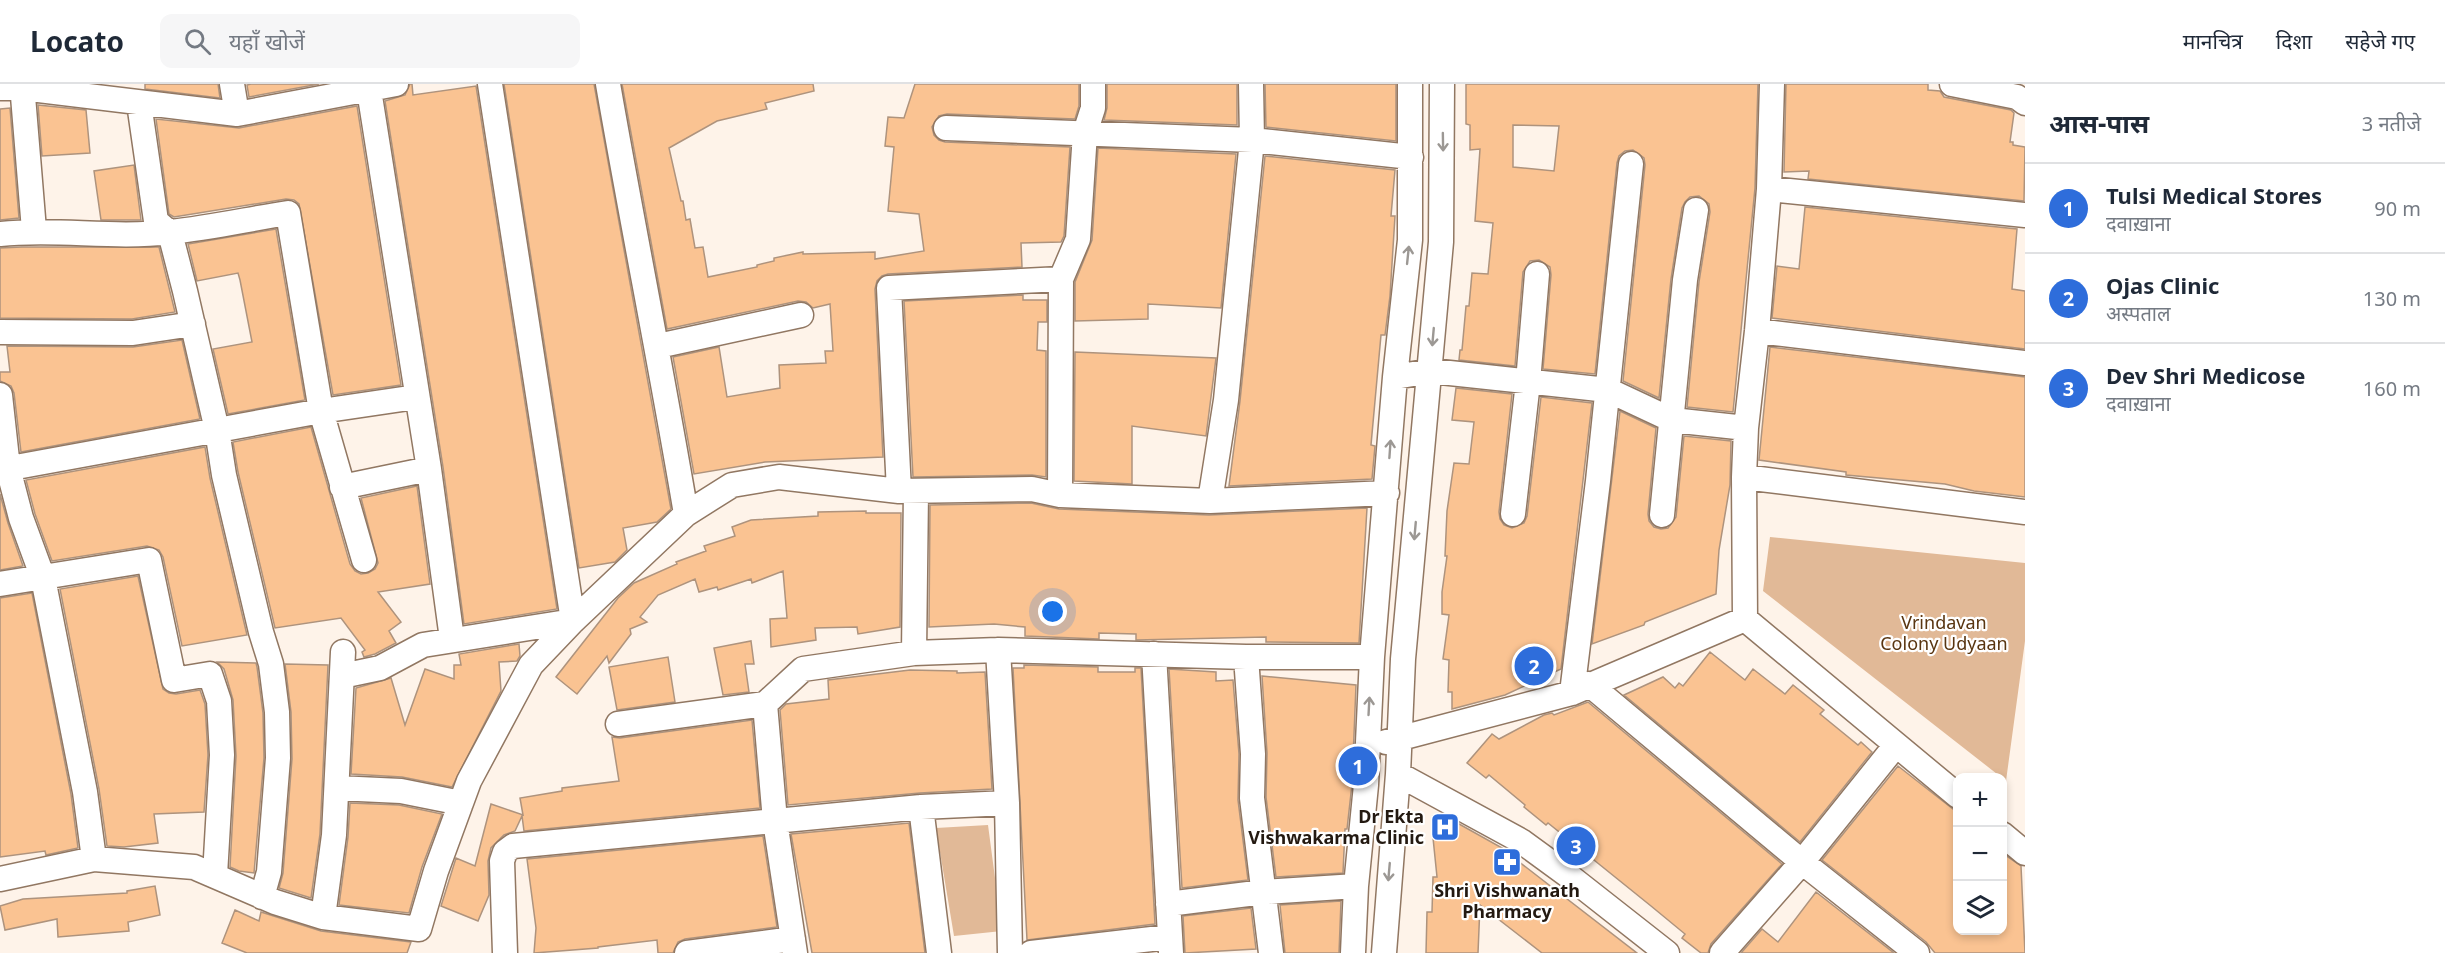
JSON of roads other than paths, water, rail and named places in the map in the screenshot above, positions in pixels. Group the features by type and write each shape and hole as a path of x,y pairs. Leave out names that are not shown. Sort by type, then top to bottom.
{"street":[{"path":"232,84 237,114"},
{"path":"34,230 15,87 237,114 359,89 396,84"},
{"path":"490,84 573,621"},
{"path":"608,84 633,232 657,346 686,514"},
{"path":"1060,495 1061,279 1078,239 1085,133 1093,108 1093,84"},
{"path":"1210,501 1226,400 1252,140 1251,84"},
{"path":"1353,953 1356,886 1366,785 1372,657 1395,377 1410,240 1412,157 1410,84"},
{"path":"1384,953 1387,889 1398,774 1403,658 1441,242 1442,84"},
{"path":"1772,84 1769,189 1746,428 1745,619 1953,792"},
{"path":"1952,84 2021,95"},
{"path":"359,89 429,469 452,639"},
{"path":"139,102 156,221 170,233 217,430 224,475 261,632 271,664 277,712 278,758 269,872 262,897"},
{"path":"946,128 1252,140 1412,157"},
{"path":"1580,689 1631,164"},
{"path":"1769,189 2025,215"},
{"path":"1662,515 1685,280 1696,210"},
{"path":"0,234 34,230 116,234 170,233 288,213 321,411 364,560"},
{"path":"1513,514 1537,274"},
{"path":"914,653 907,491 889,288 1061,279"},
{"path":"657,346 801,315"},
{"path":"0,332 133,333 193,324"},
{"path":"1757,331 2025,363"},
{"path":"1395,377 1431,371 1608,390 1672,420 1746,428"},
{"path":"0,395 4,469 43,578 86,792 94,859"},
{"path":"4,469 321,411 416,397"},
{"path":"342,487 429,469"},
{"path":"0,879 94,859 194,867 262,897 323,917 419,929 436,870 469,781 531,665 573,621 686,514 732,485 779,477 907,491 1032,489 1060,495 1210,501 1387,493"},
{"path":"1744,477 2025,512"},
{"path":"0,584 150,560 174,680 210,674 219,701 222,755 215,876"},
{"path":"1367,747 1580,689 1745,619"},
{"path":"342,676 381,668 423,645 573,621"},
{"path":"618,724 765,704 803,669 914,653 998,650 1246,657 1372,657"},
{"path":"998,650 1006,803 1010,953"},
{"path":"323,917 334,835 343,652"},
{"path":"1031,953 1170,945 1154,654"},
{"path":"1246,657 1253,754 1252,798 1271,953"},
{"path":"1580,689 1917,953"},
{"path":"687,953 794,946 775,821 765,704"},
{"path":"1722,953 1802,862 1896,745"},
{"path":"1398,774 1521,841 1666,953"},
{"path":"337,788 401,791 461,803"},
{"path":"505,953 502,861 505,852 513,846 921,807 1006,803"},
{"path":"921,807 939,953"},
{"path":"2007,838 2025,853"},
{"path":"1168,904 1264,892 1356,886"}],"place":[{"name":"Ojas Clinic","path":"1534,666"},
{"name":"Tulsi Medical Stores","path":"1358,766"},
{"name":"Dr Ekta Vishwakarma Clinic","path":"1445,827"},
{"name":"Dev Shri Medicose","path":"1576,846"},
{"name":"Shri Vishwanath Pharmacy","path":"1507,862"}],"park label":[{"name":"Vrindavan Colony Udyaan","path":"1944,633"}]}
